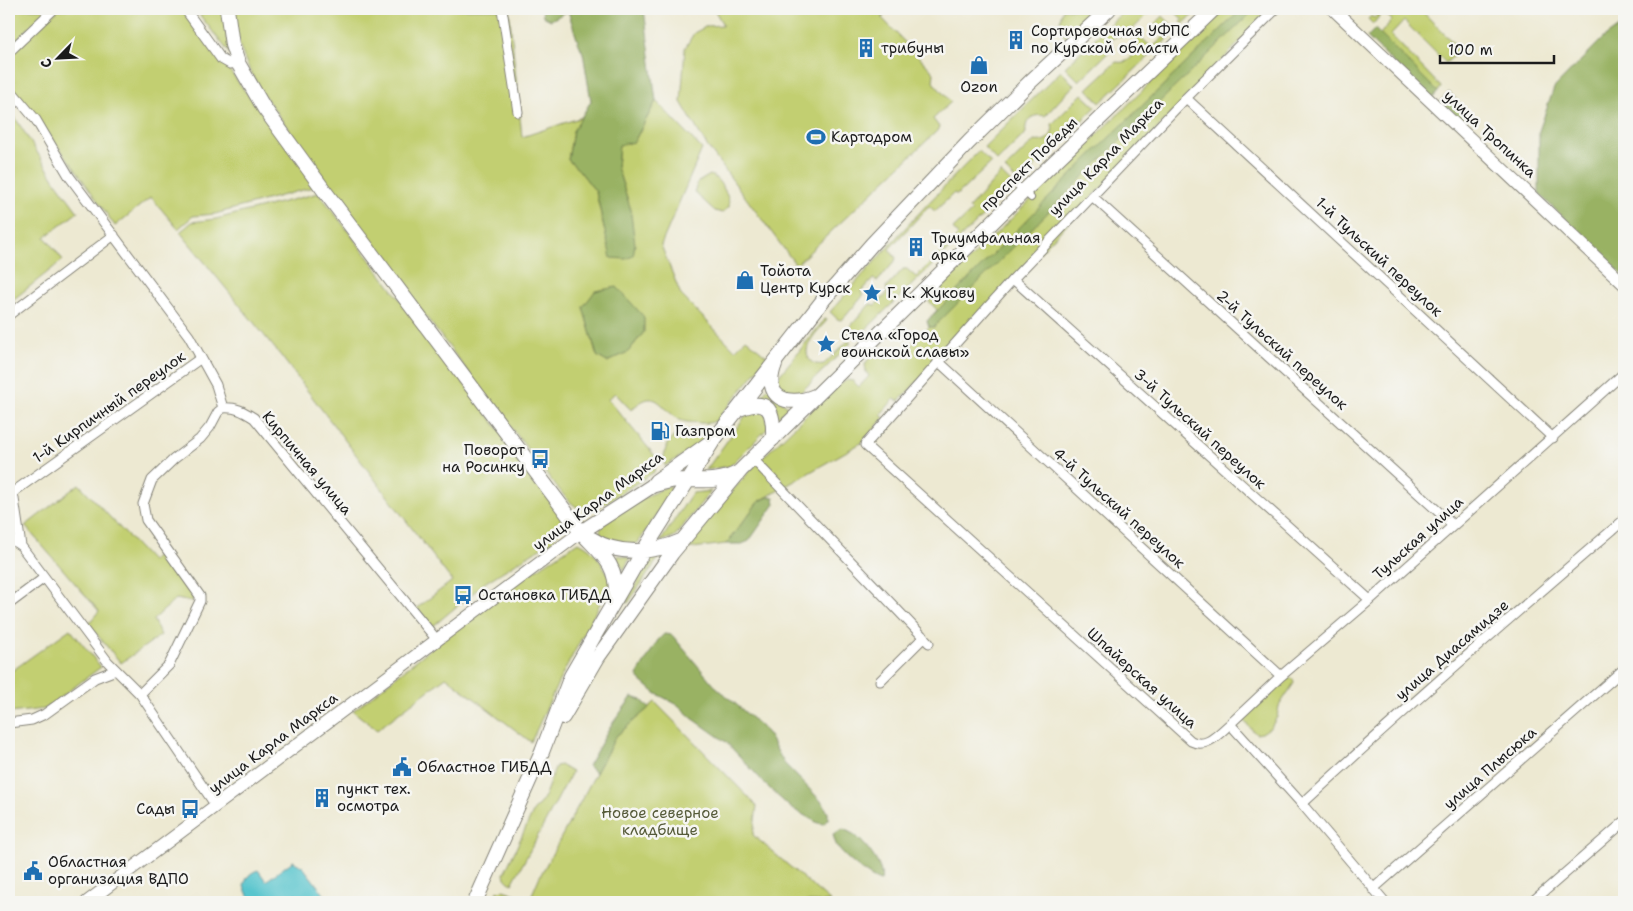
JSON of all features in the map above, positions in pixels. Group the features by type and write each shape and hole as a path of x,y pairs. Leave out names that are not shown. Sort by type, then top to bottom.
{"main road":[{"path":"227,9 232,45 238,63 264,108 326,194 581,532 606,560 614,572 616,596"},
{"path":"476,902 542,752 571,676 616,596 713,440 824,299 872,244 969,142 1109,9"},
{"name":"проспект Победы","path":"741,470 1024,191 1214,9"},
{"name":"улица Тропинка","path":"1333,9 1624,284"},
{"path":"777,359 772,372 771,382 777,395 783,400 791,402 818,395"},
{"path":"739,409 756,405 766,407 772,416 773,439"},
{"name":"улица Карла Маркса","path":"87,902 581,532 652,486 656,481 713,440"},
{"path":"652,486 667,482 727,478 741,470"},
{"path":"542,752 598,657 682,540 741,470"},
{"path":"581,532 608,547 631,551 670,546 682,540"}],"street":[{"path":"9,52 54,9"},
{"path":"185,9 221,59 230,64 238,63"},
{"path":"502,9 518,112"},
{"name":"улица Карла Маркса","path":"865,445 1013,279 1186,98 1276,9"},
{"path":"9,88 36,120 69,176 189,336 216,385 222,408 200,439 152,480 143,504 146,520 200,596 169,665 140,694"},
{"name":"1-й Тульский переулок","path":"1186,98 1553,438"},
{"name":"2-й Тульский переулок","path":"1092,196 1453,525"},
{"path":"9,315 114,234"},
{"name":"3-й Тульский переулок","path":"1013,279 1370,600"},
{"name":"1-й Кирпичный переулок","path":"11,493 200,358"},
{"name":"4-й Тульский переулок","path":"938,361 1282,676"},
{"name":"Тульская улица","path":"1230,724 1624,373"},
{"name":"Кирпичная улица","path":"222,408 240,409 254,418 437,640"},
{"name":"Шпайерская улица","path":"865,445 1191,741 1196,744 1204,744 1230,724"},
{"path":"753,459 926,640 880,681"},
{"path":"11,493 21,546"},
{"name":"улица Диасамидзе","path":"1302,804 1534,596 1624,520"},
{"path":"9,538 21,546 108,662 140,694 216,806"},
{"path":"9,604 44,578"},
{"name":"улица Плысюка","path":"1373,888 1624,669"},
{"path":"9,723 32,720 45,714 95,678 116,670"},
{"path":"1230,724 1302,804 1385,902"},
{"path":"1532,902 1624,822"}],"green space":[{"path":"9,9 49,9 9,46"},
{"path":"58,9 183,9 317,186 215,214 193,216 178,229 151,197 115,226 71,163 9,84 9,53"},
{"path":"195,9 222,9 231,55"},
{"path":"233,9 509,9 522,137 582,117 573,131 568,160 579,170 596,192 604,228 630,207 617,167 619,144 634,142 656,101 702,149 661,245 681,295 735,350 746,339 768,357 718,419 712,422 682,421 652,399 647,399 631,410 615,393 608,399 655,456 654,472 596,509 583,509 575,506 552,481 414,301 263,94 242,53 234,22","holes":["583,307 644,332 628,352 607,362 597,356"]},
{"path":"542,9 644,9 656,101 634,142 619,145 617,167 630,207 635,244 633,256 626,259 611,258 596,192 579,170 568,160 573,131 591,101 583,53 568,11 551,20 543,16"},
{"name":"Картодром","path":"714,9 890,9 882,18 934,73 933,82 951,102 933,119 940,128 796,265 707,146 681,102 685,48 694,33 707,26 723,25"},
{"path":"1063,9 1097,9 1066,38 1060,24"},
{"path":"1126,9 1153,9 1126,36 1118,36 1112,39 1108,45 1108,53 1079,81 1065,67"},
{"path":"1172,9 1199,9 1183,24 1181,22 1183,20"},
{"path":"1226,9 1271,9 899,401 894,399 881,414 884,418 861,443 758,502 726,544 684,549 753,467 833,389 847,380 853,381 859,387 869,376 866,372 865,364 876,348 887,359 898,348 905,351 929,327 927,321 937,310 928,300"},
{"path":"1242,9 1251,9 1252,12 1095,165 934,327 929,327 927,321 1087,159"},
{"path":"1378,9 1397,9 1399,11 1401,9 1420,9 1460,50 1446,63 1404,21 1391,35 1441,87 1438,92 1380,34 1392,20 1383,12 1373,24 1368,19 1371,16 1374,18 1380,12"},
{"path":"1163,16 1175,28 1177,26 1179,28 1100,103 1087,89 1116,62 1124,62 1130,59 1134,53 1134,44 1141,37 1152,48 1166,35 1155,24"},
{"path":"1624,23 1624,276 1539,194 1539,131 1554,88 1602,39"},
{"path":"1375,29 1438,92 1431,100 1367,37"},
{"path":"1061,71 1074,85 1045,116 1040,115 1030,119 1026,125 1026,133 997,161 984,147"},
{"path":"1449,92 1471,114 1462,124 1439,102"},
{"path":"1082,94 1096,107 1018,182 1005,169 1034,141 1042,141 1049,138 1053,128 1052,124"},
{"path":"9,108 56,182 78,212 45,237 63,260 9,303"},
{"path":"979,151 991,163 957,195 954,193 935,211 929,206 889,249 896,258 895,261 878,281 873,279 861,292 863,296 843,319 836,318 830,312 903,230"},
{"path":"1001,173 1014,186 857,338 850,334 849,328 870,304 875,305 886,295 886,288 903,269 907,269 916,277 958,235 953,229 972,211 969,208"},
{"path":"710,175 717,180 728,198 729,207 722,213 715,211 694,192 698,182"},
{"path":"319,193 561,511 561,528 553,540 486,582 432,627 417,608 452,581 281,356 180,232 192,222 216,219"},
{"path":"617,287 644,317 644,332 628,352 607,362 597,356 583,307 595,291"},
{"path":"825,319 827,320 816,333 807,349 810,361 815,364 824,364 848,341 851,343 798,395 785,393 779,385 778,377"},
{"path":"768,388 788,407 777,418 757,401"},
{"path":"751,408 766,414 768,428 730,466 706,470"},
{"path":"686,430 702,432 707,435 693,449 665,466 664,455 668,444 675,435"},
{"path":"79,484 151,561 162,553 194,594 192,602 176,599 153,620 161,635 121,663 88,624 99,611 25,526"},
{"path":"667,486 671,486 670,494 638,543 621,544 601,535 601,528 612,517"},
{"path":"711,491 675,536 660,542 692,493"},
{"path":"768,497 774,497 775,504 749,541 742,544 726,544 758,502"},
{"path":"578,542 594,553 612,581 559,681 531,742 446,677 377,730 353,711 495,597"},
{"path":"662,553 628,603 626,602 652,554"},
{"path":"618,555 630,558 624,570 617,559"},
{"path":"70,629 101,667 45,709 9,713 9,673"},
{"path":"664,634 672,635 714,685 761,726 769,736 784,763 823,803 828,813 828,819 824,824 818,823 791,808 771,790 726,742 692,718 678,705 655,693 639,679 637,675 658,640"},
{"path":"1293,679 1294,683 1279,706 1277,717 1271,727 1262,733 1256,734 1244,721 1246,715 1282,680"},
{"path":"632,697 642,700 649,708 616,736 596,773 588,766 612,724"},
{"name":"Новое северное кладбище","path":"655,702 757,806 753,835 831,902 491,902 498,891 503,890 530,899 539,878 616,736"},
{"path":"560,765 572,772 512,884 506,880 504,874 534,810 543,800 556,766"},
{"path":"843,829 852,833 870,851 878,864 882,876 881,881 864,872 840,850 833,834"}],"water":[{"path":"293,861 303,867 330,902 247,902 249,898 244,886 250,874 258,870 266,881"}],"place":[{"name":"Сортировочная УФПС по Курской области","path":"1016,40"},
{"name":"трибуны","path":"866,48"},
{"name":"Ozon","path":"979,65"},
{"name":"Картодром","path":"816,137"},
{"name":"Триумфальная арка","path":"916,247"},
{"name":"Тойота Центр Курск","path":"745,280"},
{"name":"Г. К. Жукову","path":"872,293"},
{"name":"Стела «Город воинской славы»","path":"826,344"},
{"name":"Газпром","path":"660,431"},
{"name":"Поворот на Росинку","path":"540,459"},
{"name":"Остановка ГИБДД","path":"463,595"},
{"name":"Областное ГИБДД","path":"402,767"},
{"name":"пункт тех. осмотра","path":"322,798"},
{"name":"Сады","path":"190,809"},
{"name":"Областная организация ВДПО","path":"33,871"}]}
